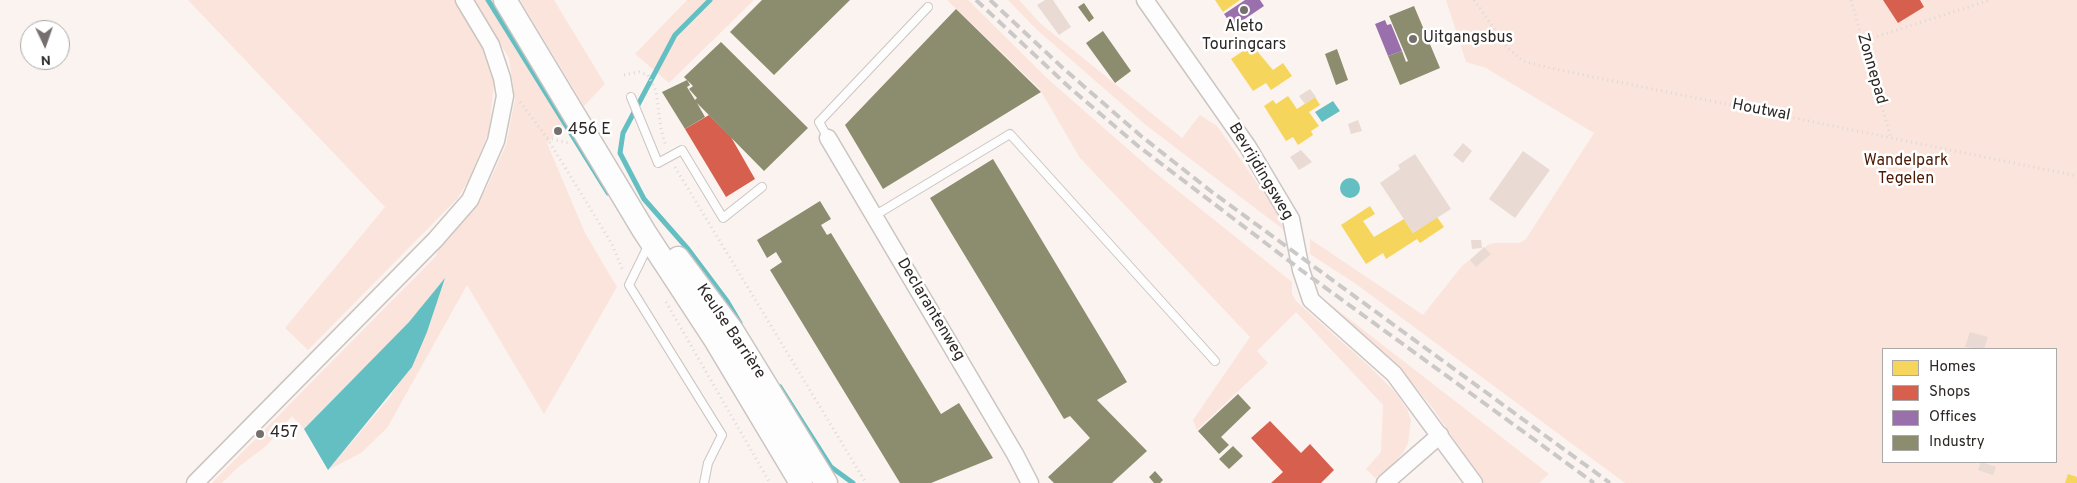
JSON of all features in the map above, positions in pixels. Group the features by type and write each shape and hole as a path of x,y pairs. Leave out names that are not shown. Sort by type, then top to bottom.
{"main road":[{"name":"Keulse Barrière","path":"505,0 650,241 716,340 801,483"},
{"name":"Keulse Barrière","path":"621,191 650,220 732,330 826,483"}],"street":[{"path":"195,483 435,240 470,200 496,141 505,96 502,78 492,46 464,0"},
{"name":"Bevrijdingsweg","path":"1145,0 1248,147 1290,219 1301,270 1310,300 1394,374 1474,483"},
{"name":"Declarantenweg","path":"828,138 1015,454 1030,483"},
{"path":"1385,483 1440,435"}],"lane":[{"path":"828,138 819,122 928,7"},
{"path":"630,97 658,163 682,150 723,218 762,187"},
{"path":"874,216 1010,134 1215,361"},
{"path":"650,241 630,285 722,434 708,462 704,483"}],"path":[{"name":"Houtwal","path":"1474,0 1507,47 1523,60 1550,68 2077,176"},
{"name":"Zonnepad","path":"1851,0 1891,138"},
{"path":"1863,41 1990,0"},
{"path":"624,75 639,72 648,75 656,91 661,129 670,158 866,483"},
{"path":"502,78 547,138 612,244 630,285"},
{"path":"547,138 568,143 573,152"},
{"path":"661,295 770,483"}],"green space":[{"path":"188,0 455,0 481,42 494,83 489,131 469,180 457,199 308,350 285,328 385,207"},
{"path":"474,0 494,0 568,123 547,143 585,233 617,287 544,414 467,285 387,428 361,453 328,470 390,397 427,332 444,280 409,322 304,429 292,416 266,446 236,469 222,483 212,483 436,256 443,238 486,189 506,145 515,99 509,58"},
{"path":"520,0 554,0 605,84 584,106"},
{"path":"687,0 754,0 669,83 635,54"},
{"path":"947,0 968,0 1049,80 1153,171 1292,282 1292,294 1296,301 1369,366 1394,391 1407,409 1411,420 1408,443 1403,453 1391,466 1375,478 1366,469 1381,452 1383,405 1296,312 1257,351 1268,363 1197,430 1193,420 1250,337 1080,158 1039,88"},
{"path":"1008,0 1019,0 1041,24 1182,138 1200,115 1217,126 1274,207 1284,230 1147,126 1036,29"},
{"name":"Wandelpark Tegelen","path":"1446,0 2077,0 2077,483 1625,483 1356,284 1310,254 1310,239 1423,315 1462,266 1488,245 1494,243 1520,243 1526,239 1594,133 1486,68 1466,62"},
{"path":"1317,294 1549,474 1539,483 1484,483 1431,406 1413,384 1321,302"}],"water":[{"path":"1333,101 1340,111 1322,122 1315,112"},
{"path":"1350,178 1357,181 1360,188 1357,195 1350,198 1343,195 1340,188 1343,181"},
{"path":"445,278 427,332 412,367 328,470 304,429 409,322"}],"building: Homes":[{"path":"1215,0 1240,0 1223,12"},
{"path":"1252,45 1273,70 1283,63 1292,76 1271,90 1266,83 1253,91 1231,59"},
{"path":"1288,96 1297,109 1315,97 1320,105 1309,112 1319,126 1311,131 1313,135 1298,145 1293,137 1286,141 1264,106 1273,100 1276,104"},
{"path":"1370,206 1375,214 1363,221 1374,237 1404,219 1413,233 1437,217 1444,227 1420,243 1417,239 1386,259 1383,253 1366,264 1341,225"},
{"path":"2068,474 2077,477 2077,483 2065,483"}],"building: Shops":[{"path":"1883,0 1920,0 1924,7 1898,23"},
{"path":"709,115 731,137 755,179 726,197 685,129"},
{"path":"1270,421 1301,453 1310,444 1334,470 1321,483 1271,483 1283,472 1251,438"}],"building: Offices":[{"name":"Aleto Touringcars","path":"1245,0 1260,0 1264,6 1233,27 1224,14"},
{"path":"1385,20 1387,25 1391,24 1402,51 1388,56 1375,24"}],"building: Industry":[{"path":"762,0 850,0 774,75 730,32"},
{"path":"1084,3 1094,18 1089,22 1078,7"},
{"name":"Uitgangsbus","path":"1414,6 1440,68 1400,85 1388,56 1402,51 1406,62 1408,61 1389,16"},
{"path":"956,9 1041,92 883,189 845,125"},
{"path":"1103,31 1131,71 1115,83 1086,43"},
{"path":"721,42 808,128 764,171 697,103 705,117 685,129 662,92 687,80 684,77","holes":["687,80 693,86 689,89 697,98 695,100 687,87 690,85"]},
{"path":"1337,49 1348,80 1336,85 1325,54"},
{"path":"993,159 1127,382 1097,400 1147,451 1112,483 1054,483 1048,477 1090,438 1070,416 1064,419 930,198"},
{"path":"820,201 831,219 821,225 827,235 831,233 941,414 959,403 993,458 931,483 900,483 770,270 782,262 776,252 767,258 757,240"},
{"path":"1238,394 1251,408 1221,437 1229,445 1219,454 1198,431"},
{"path":"1233,446 1243,456 1229,469 1219,459"},
{"path":"1155,471 1163,480 1160,483 1154,483 1149,477"}],"building: Other":[{"path":"1045,0 1053,0 1071,27 1059,35 1037,5"},
{"path":"1310,89 1316,97 1305,104 1299,96"},
{"path":"1358,120 1362,131 1351,134 1348,124"},
{"path":"1463,143 1472,151 1463,163 1453,155"},
{"path":"1301,150 1312,162 1299,170 1290,157"},
{"path":"1523,151 1550,170 1515,218 1489,199"},
{"path":"1415,154 1451,209 1413,233 1380,183 1400,169 1398,165"},
{"path":"1471,240 1481,240 1482,248 1472,249"},
{"path":"1484,247 1491,254 1476,267 1470,260"},
{"path":"1970,332 1988,337 1984,348 1965,347"},
{"path":"1981,463 1996,467 1993,475 1978,470"}],"waterway":[{"path":"488,0 608,193"},
{"path":"710,0 675,35 623,133 620,153 644,199 688,249 727,301 740,323"},
{"path":"780,387 831,467 853,483"}],"railway":[{"path":"976,0 1070,88 1138,146 1301,270 1594,483"},
{"path":"990,0 1064,69 1141,136 1212,192 1610,483"}],"place":[{"name":"Aleto Touringcars","path":"1244,10"},
{"name":"Uitgangsbus","path":"1413,39"},
{"name":"456 E","path":"558,131"},
{"name":"457","path":"260,434"}]}
